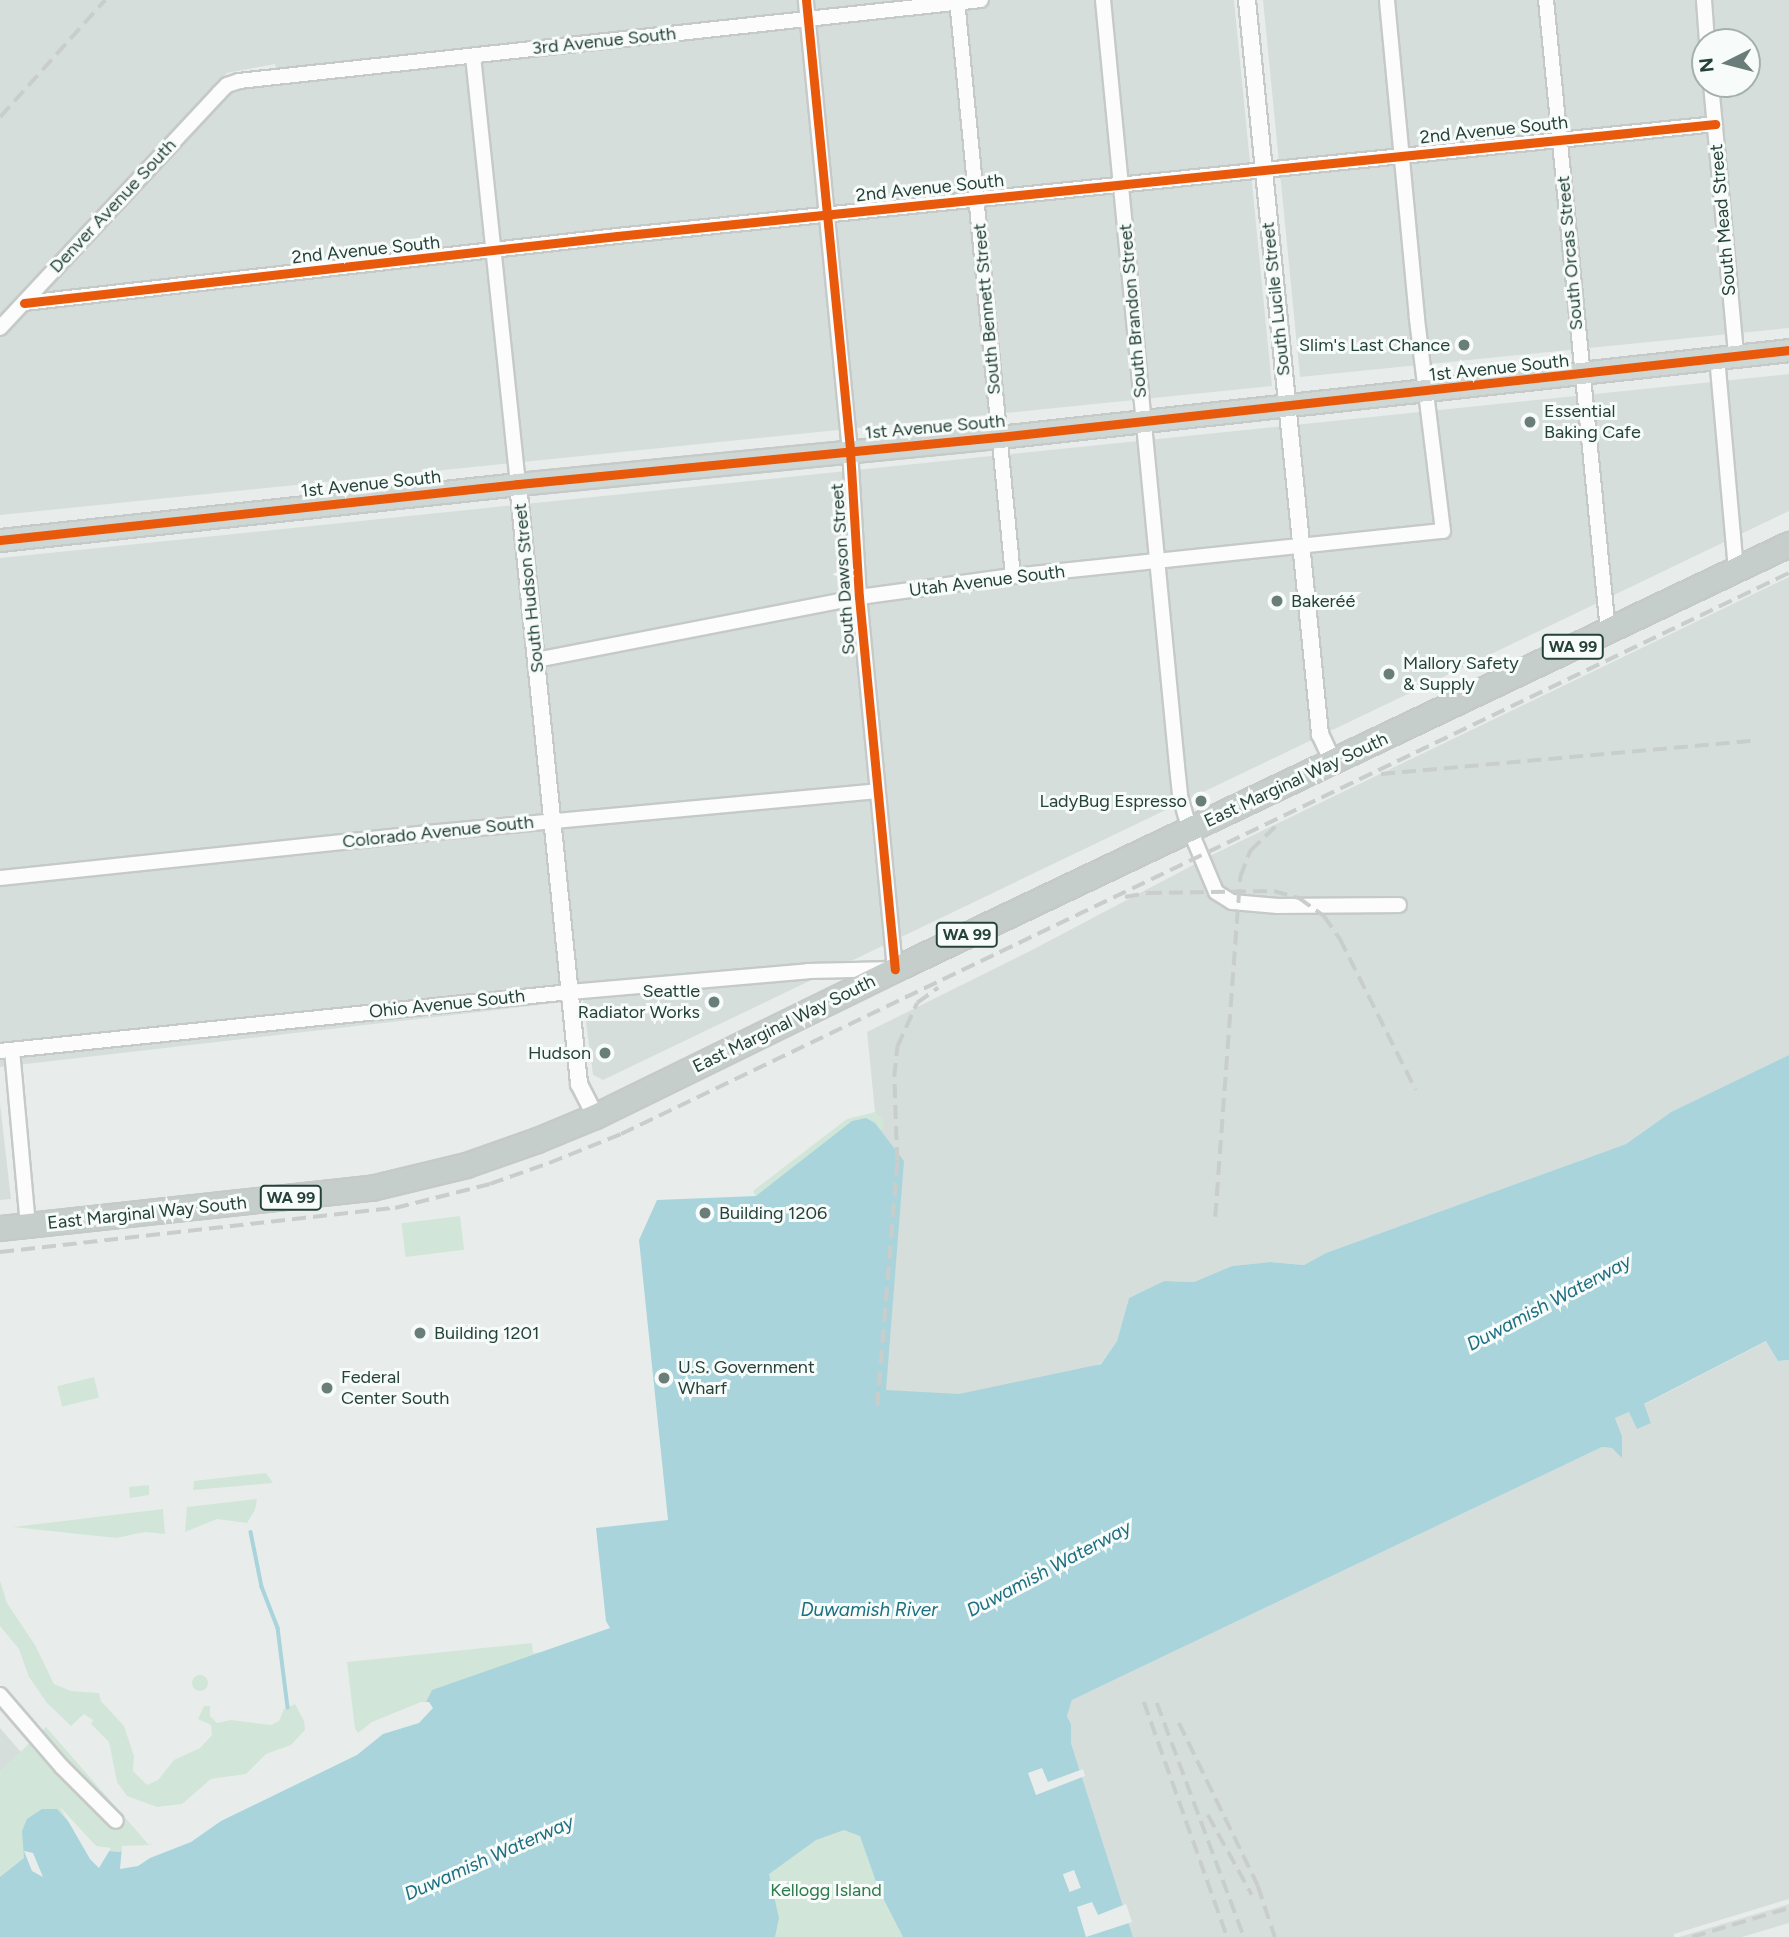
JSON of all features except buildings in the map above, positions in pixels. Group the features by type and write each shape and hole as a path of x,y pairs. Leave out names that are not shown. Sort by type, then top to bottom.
{"highway":[{"name":"East Marginal Way South","path":"0,1228 382,1186 466,1165 595,1116 895,969 1789,544"}],"main road":[{"name":"1st Avenue South","path":"0,540 518,484 1143,422 1789,350"}],"street":[{"name":"South Dawson Street","path":"806,0 850,451 859,597 895,969"},
{"name":"3rd Avenue South","path":"227,85 239,81 982,0"},
{"name":"South Brandon Street","path":"1103,0 1180,796 1190,830"},
{"name":"South Lucile Street","path":"1247,0 1320,734 1333,762"},
{"path":"1387,0 1427,391"},
{"name":"South Orcas Street","path":"1546,0 1580,375 1608,631"},
{"path":"1704,0 1706,28"},
{"name":"South Bennett Street","path":"957,1 1013,576"},
{"name":"South Hudson Street","path":"473,56 579,1084 595,1116"},
{"name":"Denver Avenue South","path":"0,328 227,85"},
{"name":"South Mead Street","path":"1712,98 1736,571"},
{"name":"2nd Avenue South","path":"24,303 827,214 1715,124"},
{"name":"Utah Avenue South","path":"536,660 859,597 1013,576 1443,531 1427,391"},
{"name":"Colorado Avenue South","path":"0,878 553,820 876,790"},
{"path":"1190,830 1216,892 1232,902 1278,906 1399,905"},
{"name":"Ohio Avenue South","path":"6,1051 570,992 808,971 895,969"},
{"path":"6,1051 28,1225"},
{"path":"0,1695 62,1766 116,1821"}],"shaded area":[{"path":"0,0 1234,0 1272,386 0,515 0,333 222,98 239,88 279,84 275,64 227,73 0,314"},
{"path":"1263,0 1789,0 1789,328 1300,377"},
{"path":"1789,374 1789,511 603,1080 593,1075 583,1000 0,1067 0,558"},
{"path":"1789,577 1789,1055 1671,1112 1626,1144 1326,1253 1304,1265 1270,1262 1232,1266 1194,1282 1164,1281 1129,1298 1117,1341 1101,1363 889,1449 866,1118 875,1112 867,1032 1030,951 1214,854"},
{"path":"0,1103 11,1199 0,1200"},
{"path":"1767,1341 1778,1361 1789,1360 1789,1899 1674,1934 1674,1937 1133,1937 1071,1743 1071,1724 1067,1716 1072,1700 1602,1447 1612,1448 1621,1456 1622,1436 1615,1418 1629,1412 1651,1422 1643,1405"},
{"path":"0,1728 21,1752 0,1772"},
{"path":"1789,1904 1789,1923 1742,1937 1679,1937"}],"green space":[{"path":"875,1112 883,1120 883,1129 762,1208 753,1191 847,1119"},
{"path":"460,1216 464,1250 406,1257 401,1223"},
{"path":"94,1377 99,1397 62,1407 57,1386"},
{"path":"266,1473 273,1483 193,1490 194,1481"},
{"path":"149,1485 149,1495 130,1498 129,1487"},
{"path":"257,1499 255,1510 247,1523 217,1519 185,1532 187,1507"},
{"path":"163,1509 165,1534 145,1532 116,1538 13,1527"},
{"path":"0,1581 7,1603 35,1645 54,1684 71,1691 99,1693 101,1701 124,1726 134,1756 133,1771 147,1785 158,1780 174,1760 200,1748 212,1735 211,1725 198,1719 204,1706 210,1706 210,1716 217,1723 231,1720 271,1725 279,1721 284,1709 295,1704 304,1721 305,1730 291,1745 266,1754 246,1774 211,1779 182,1804 157,1807 127,1796 117,1782 109,1742 91,1724 93,1720 84,1714 71,1726 47,1703 29,1677 19,1649 0,1626"},
{"path":"532,1643 533,1653 545,1652 360,1735 355,1729 347,1662"},
{"path":"200,1675 206,1677 206,1689 200,1691 194,1689 192,1683 194,1677"},
{"path":"46,1727 149,1845 231,1800 0,1937 0,1772"},
{"name":"Kellogg Island","path":"867,1802 930,1937 733,1937 743,1882"}],"water":[{"name":"Duwamish River","path":"1789,1055 1789,1360 1778,1361 1766,1341 1644,1404 1651,1423 1637,1429 1629,1412 1615,1418 1622,1436 1622,1458 1612,1448 1602,1447 1072,1700 1067,1716 1071,1724 1071,1743 1133,1937 903,1937 879,1890 860,1836 844,1830 816,1840 769,1874 779,1918 775,1937 0,1937 0,1877 24,1858 22,1831 27,1819 42,1809 57,1809 94,1850 119,1852 149,1845 425,1704 432,1690 610,1628 606,1621 596,1528 668,1520 639,1240 657,1200 756,1196 852,1121 866,1118 875,1123 904,1161 886,1390 959,1394 1101,1364 1117,1341 1129,1298 1164,1281 1194,1282 1232,1266 1270,1262 1304,1265 1326,1253 1626,1144 1671,1112"}],"pier":[{"path":"421,1702 429,1702 433,1708 419,1723 383,1734 357,1755 221,1821 191,1842 150,1858 138,1866 120,1869 122,1846 149,1845 230,1797 354,1736 372,1722"},
{"path":"1042,1768 1048,1782 1083,1769 1085,1776 1036,1795 1028,1773"},
{"path":"60,1807 96,1846 111,1848 99,1868 90,1859"},
{"path":"24,1851 33,1853 43,1877 32,1871"},
{"path":"1074,1870 1081,1888 1070,1892 1063,1874"},
{"path":"1092,1902 1098,1915 1126,1904 1132,1922 1086,1937 1077,1907"}],"waterway":[{"path":"251,1532 262,1587 278,1628 288,1707"}],"railway":[{"path":"0,117 105,0"},
{"path":"0,1252 395,1208 490,1184 549,1163 621,1134 1789,573"},
{"path":"1381,774 1753,741"},
{"path":"1215,1217 1240,877 1250,851 1277,825"},
{"path":"1125,897 1148,893 1274,891 1299,898 1324,916 1340,939 1416,1090"},
{"path":"877,1406 897,1161 894,1077 897,1047 917,1003 938,988"},
{"path":"1144,1702 1227,1937"},
{"path":"1157,1703 1244,1937"},
{"path":"1179,1723 1258,1886 1275,1937"},
{"path":"1208,1815 1252,1895"},
{"path":"1692,1937 1789,1908"}],"cycle path":[{"path":"806,0 850,451 859,597 895,969"},
{"path":"24,303 617,236 1715,124"},
{"path":"0,540 518,484 999,437 1789,350"}],"place":[{"name":"Slim's Last Chance","path":"1464,345"},
{"name":"Essential Baking Cafe","path":"1530,422"},
{"name":"Bakeréé","path":"1277,601"},
{"name":"Mallory Safety & Supply","path":"1389,674"},
{"name":"LadyBug Espresso","path":"1201,801"},
{"name":"Seattle Radiator Works","path":"714,1002"},
{"name":"Hudson","path":"605,1053"},
{"name":"Building 1206","path":"705,1213"},
{"name":"Building 1201","path":"420,1333"},
{"name":"U.S. Government Wharf","path":"664,1378"},
{"name":"Federal Center South","path":"327,1388"}],"water label":[{"name":"Duwamish Waterway","path":"1549,1303"},
{"name":"Duwamish Waterway","path":"1049,1569"},
{"name":"Duwamish Waterway","path":"489,1858"}]}
